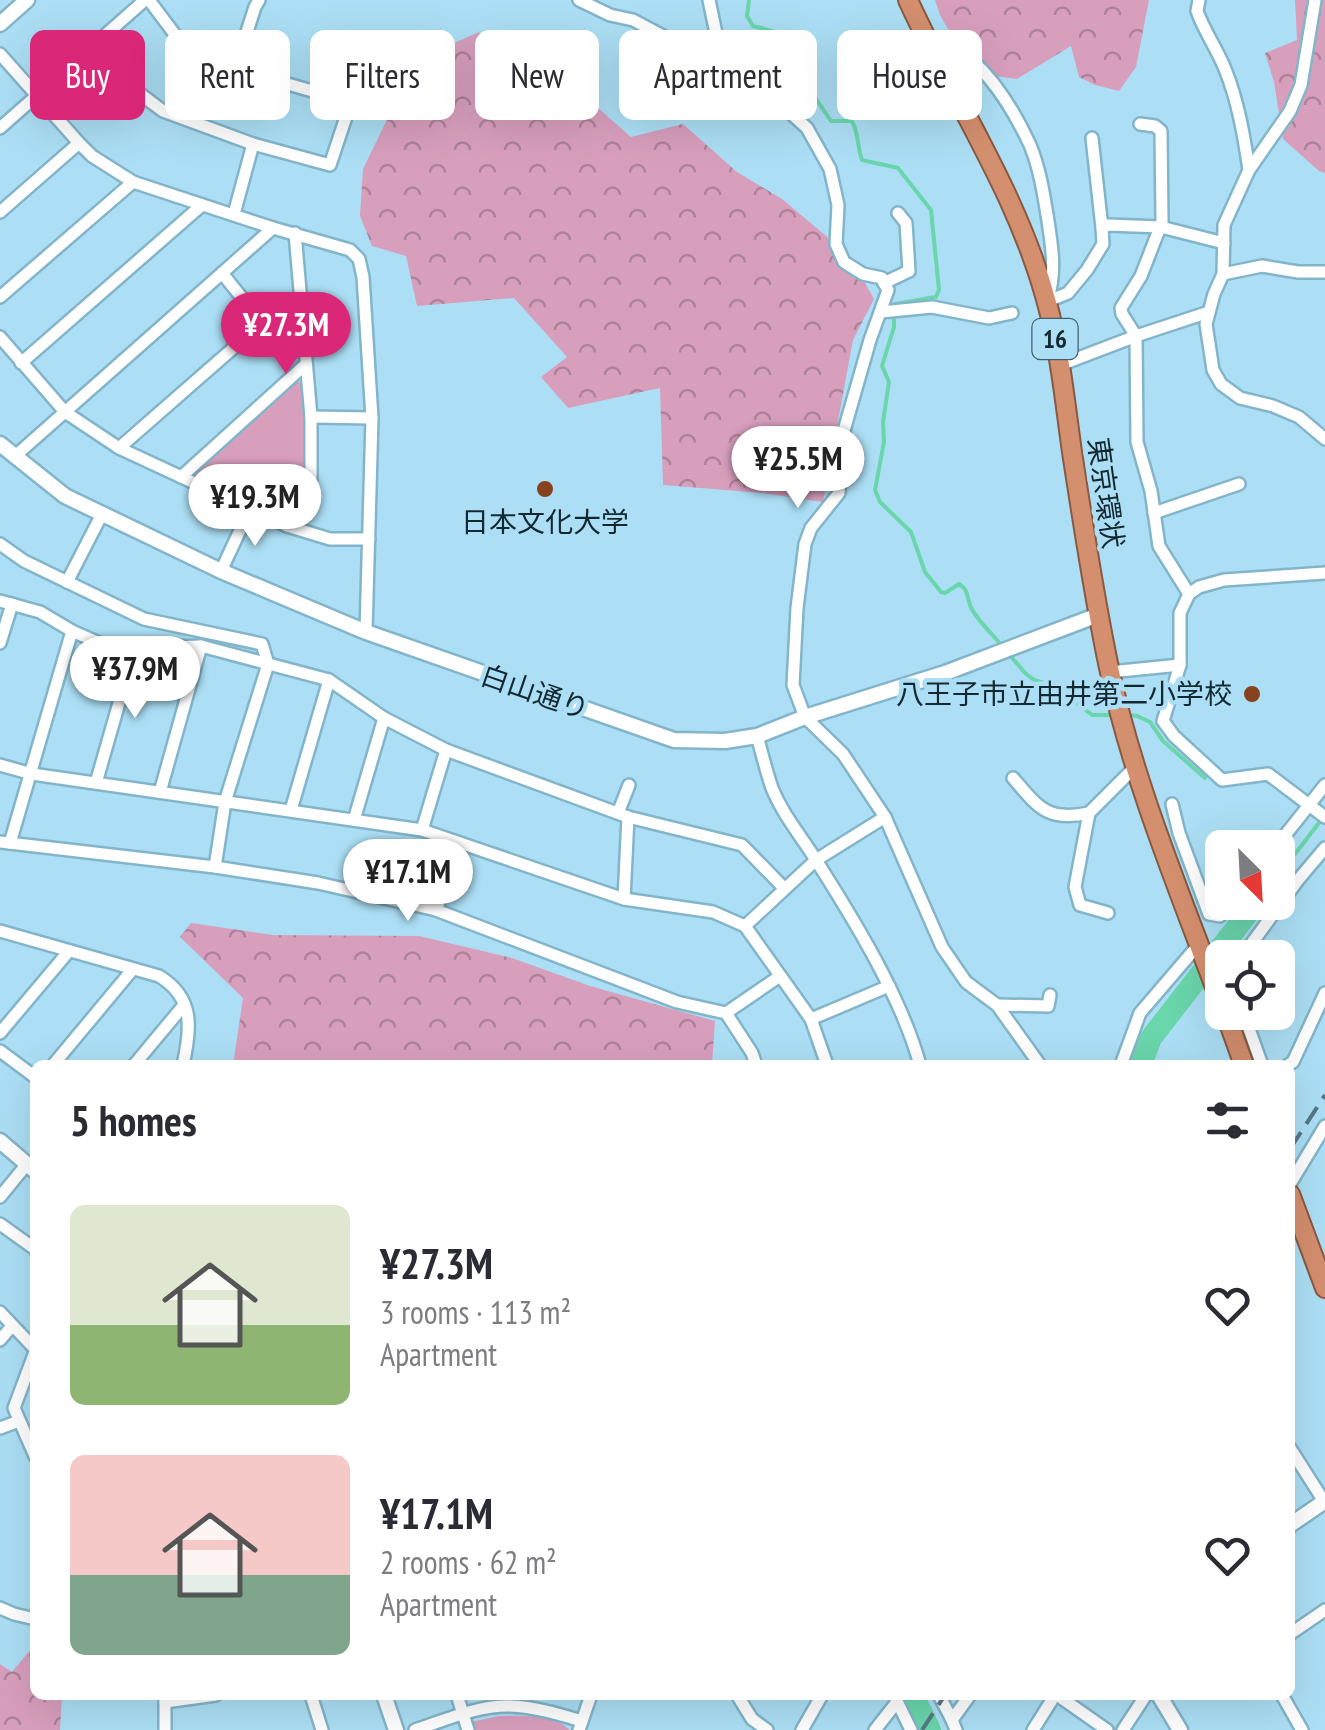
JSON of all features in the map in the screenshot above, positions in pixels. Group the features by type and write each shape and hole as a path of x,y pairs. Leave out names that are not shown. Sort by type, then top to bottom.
{"highway":[{"name":"東京環状","path":"908,0 923,30"},
{"name":"東京環状","path":"968,120 1015,213 1046,302 1060,365 1098,615 1120,714 1135,767 1205,959"},
{"name":"東京環状","path":"1232,1030 1242,1060"},
{"path":"1295,1207 1325,1288"}],"street":[{"path":"0,24 27,0"},
{"path":"112,30 147,0 171,30"},
{"path":"248,30 259,0"},
{"path":"579,0 651,30"},
{"path":"709,0 715,30"},
{"path":"1199,0 1196,11 1233,93 1249,170"},
{"path":"1315,0 1301,85 1290,111 1249,170 1224,225 1222,274 1206,324 1213,370 1222,384 1240,398 1299,416 1325,440"},
{"path":"0,54 30,87"},
{"path":"982,72 1003,96 1030,147 1042,185 1052,249 1053,283 1046,302"},
{"path":"145,98 163,111 253,144 330,165 350,102 290,85"},
{"path":"0,128 30,101"},
{"path":"59,120 92,156 132,182 350,250 360,259 372,418 366,632"},
{"path":"798,120 830,168 838,205 836,244 844,262 863,274 882,278 888,290 843,434 839,493 811,528 805,544 794,685 805,717 843,754 885,817 942,947 966,982 997,1005 1036,1060"},
{"path":"1140,124 1161,131 1162,222 1142,276 1120,308 1136,336 1137,442 1151,491 1158,546 1189,594"},
{"path":"1046,302 1068,293 1103,244 1092,138"},
{"path":"0,212 79,143"},
{"path":"234,214 253,144"},
{"path":"0,297 132,182"},
{"path":"21,364 202,206"},
{"path":"884,282 909,271 906,224 898,213"},
{"path":"1102,228 1160,227 1224,243"},
{"path":"14,457 273,228"},
{"path":"286,526 304,501 312,478 311,417 295,233"},
{"path":"1222,274 1262,266 1325,272"},
{"path":"119,448 262,323 222,273"},
{"path":"881,312 932,307 990,318 1012,313"},
{"path":"1060,365 1209,312"},
{"path":"0,337 64,412 119,448 286,526 330,539 369,539"},
{"path":"182,477 306,364"},
{"path":"311,417 372,418"},
{"name":"白山通り","path":"0,444 64,496 221,571 366,632 674,740 726,741 757,736 945,673 1098,615"},
{"path":"1154,512 1239,484"},
{"path":"221,571 250,509"},
{"path":"67,582 102,514"},
{"path":"0,544 24,561 144,619 262,644 268,664 225,802 215,867"},
{"path":"1318,811 1268,774 1222,780 1174,736 1163,720 1180,665 1180,613 1189,594 1224,580 1325,573"},
{"path":"0,643 6,602 40,612 112,649 201,646 329,680 384,718 446,750 623,815 742,844 784,888"},
{"path":"72,631 32,774 5,842 318,883 436,910 677,1002 726,1013 754,1060"},
{"path":"160,792 201,646"},
{"path":"96,783 134,647"},
{"path":"1110,672 1180,665"},
{"path":"291,810 329,680"},
{"path":"354,820 384,718"},
{"path":"757,736 772,788 786,818 816,860 888,986 919,1060"},
{"path":"422,830 446,750"},
{"path":"0,765 32,774 422,830 624,900 713,912 745,926 810,1018 826,1060"},
{"path":"1013,778 1039,808 1069,817 1088,813 1135,767"},
{"path":"624,900 623,815 629,785"},
{"path":"1295,831 1318,811 1325,785"},
{"path":"1172,804 1205,903"},
{"path":"1088,813 1075,888 1080,904 1108,914"},
{"path":"745,926 816,860 885,817"},
{"path":"436,910 462,844"},
{"path":"1254,940 1325,848"},
{"path":"2,934 159,976 168,982 184,1005 190,1035 185,1060"},
{"path":"1124,1060 1140,1013 1201,948"},
{"path":"0,1033 69,951"},
{"path":"57,1060 134,969"},
{"path":"726,1013 780,976"},
{"path":"810,1018 888,986"},
{"path":"1294,1060 1325,993"},
{"path":"997,1005 1048,1006 1050,995"},
{"path":"138,1060 184,1005"},
{"path":"1249,1030 1260,1060"},
{"path":"0,1052 30,1073"},
{"path":"1295,1176 1325,1126"},
{"path":"0,1141 30,1166"},
{"path":"0,1196 30,1168"},
{"path":"0,1224 30,1245"},
{"path":"0,1312 30,1345"},
{"path":"0,1340 12,1326"},
{"path":"30,1364 14,1408 30,1445"},
{"path":"0,1428 19,1420"},
{"path":"1295,1456 1325,1502 1295,1523"},
{"path":"0,1608 30,1618"},
{"path":"1295,1631 1325,1610"},
{"path":"164,1700 165,1730"},
{"path":"306,1730 322,1728 313,1700"},
{"path":"386,1700 396,1730"},
{"path":"459,1700 468,1730"},
{"path":"415,1730 463,1714 506,1706 541,1709 580,1726 589,1700"},
{"path":"740,1700 766,1730"},
{"path":"802,1730 819,1700"},
{"path":"875,1730 895,1700"},
{"path":"897,1700 912,1730"},
{"path":"942,1700 954,1725"},
{"path":"954,1725 967,1700"},
{"path":"1033,1730 1053,1700"},
{"path":"1063,1700 1107,1730"},
{"path":"1123,1730 1143,1700"},
{"path":"1162,1700 1180,1730"},
{"path":"1285,1700 1302,1730"}],"green space":[{"path":"935,0 1149,0 1136,67 1119,91 1079,77 1071,46 1017,79 982,74 982,30 948,30"},
{"path":"1295,0 1325,0 1325,173 1283,139 1265,53 1297,40"},
{"path":"475,34 475,120 599,120 599,109 631,137 683,124 737,172 782,199 850,256 874,299 853,340 823,502 663,485 660,388 568,408 541,377 567,357 514,298 417,306 406,256 372,246 360,216 363,169 387,120 455,120 455,43"},
{"path":"296,381 302,384 305,481 289,512 280,516 195,479 194,472"},
{"path":"191,923 273,935 419,936 512,958 590,986 715,1021 712,1060 234,1060 243,998 180,937"},
{"path":"30,1650 30,1700 62,1700 60,1730 0,1730 0,1664 12,1672"},
{"path":"499,1716 546,1719 570,1730 473,1730 471,1722"}],"waterway":[{"path":"749,0 747,16 753,26 783,34 808,87 831,121 852,121 862,160 898,168 931,210 939,290 936,297 895,304"},
{"path":"894,315 882,366 889,382 875,490 880,502 911,532 925,572 941,592 962,586 976,615 1001,645"},
{"path":"1007,652 1034,680 1055,686 1092,715 1114,715"},
{"path":"1129,715 1150,722 1163,741 1205,778"},
{"path":"1295,854 1322,819"},
{"path":"1143,1060 1151,1038 1243,920"},
{"path":"915,1700 930,1730"}],"railway":[{"path":"1295,1141 1325,1095"},
{"path":"922,1730 942,1700"}],"place":[{"name":"日本文化大学","path":"545,489"},
{"name":"八王子市立由井第二小学校","path":"1252,694"}]}
